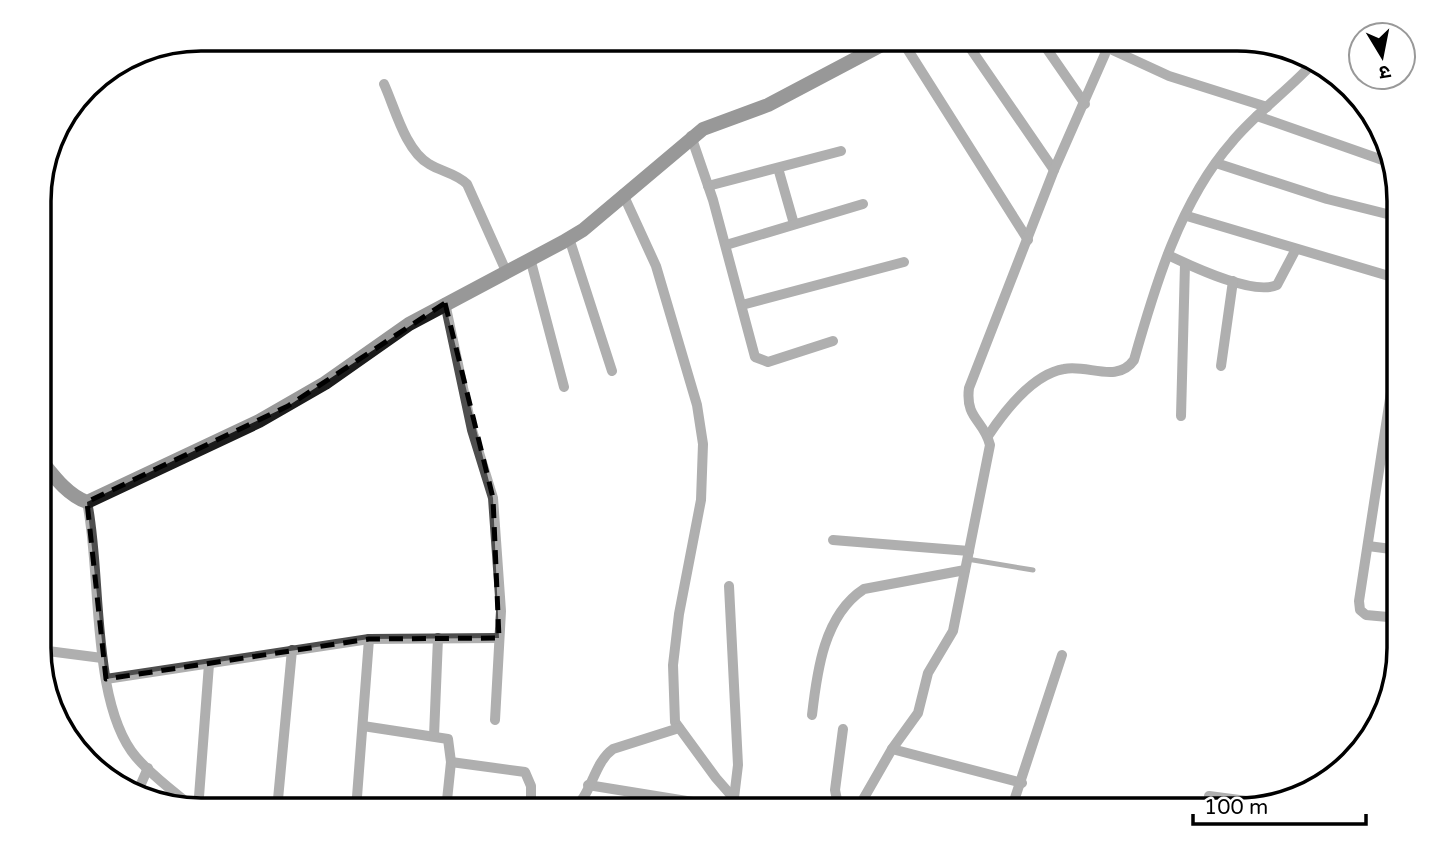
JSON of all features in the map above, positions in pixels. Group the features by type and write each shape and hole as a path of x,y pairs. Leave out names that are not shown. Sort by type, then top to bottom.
{"street":[{"path":"51,473 78,499 87,502 288,406 409,324 569,238 691,136 717,121 768,105 870,51"},
{"path":"909,51 1028,240"},
{"path":"973,51 1054,170"},
{"path":"1049,51 1086,104"},
{"path":"864,798 892,749 918,713 928,673 953,631 989,453 988,436 972,418 968,407 969,388 1054,170 1086,104 1102,51"},
{"path":"1120,51 1169,76 1267,107"},
{"path":"988,436 1003,415 1049,374 1063,369 1113,373 1129,368 1134,360 1156,280 1216,163 1257,116 1307,68"},
{"path":"384,84 415,152 428,164 460,177 467,184 506,271"},
{"path":"1257,116 1381,159"},
{"path":"691,136 726,245 755,357 760,362 833,341"},
{"path":"708,186 841,151"},
{"path":"1216,163 1327,199 1387,214"},
{"path":"778,168 794,224"},
{"path":"623,194 656,266 697,405 703,444 701,500 679,614 672,701 679,728 734,798"},
{"path":"726,245 863,204"},
{"path":"1187,216 1387,276"},
{"path":"569,238 612,371"},
{"path":"1168,255 1233,281 1265,288 1277,285 1296,249"},
{"path":"530,258 565,387"},
{"path":"742,305 904,262"},
{"path":"1181,416 1185,264"},
{"path":"1221,366 1233,281"},
{"path":"445,303 472,430 493,498 499,638 495,720"},
{"path":"1387,423 1360,610 1366,615 1387,617"},
{"path":"87,502 95,546 102,658 125,741 148,768 182,797"},
{"path":"833,540 967,560"},
{"path":"1368,546 1387,548"},
{"path":"812,715 823,650 851,597 864,589 967,560"},
{"path":"729,586 738,765 734,798"},
{"path":"435,736 438,638"},
{"path":"106,679 369,639 499,638"},
{"path":"357,798 369,639"},
{"path":"278,798 292,650"},
{"path":"51,651 102,658"},
{"path":"1016,798 1062,655"},
{"path":"198,798 209,664"},
{"path":"363,726 449,739 451,762 447,798"},
{"path":"581,798 599,760 613,749 679,728"},
{"path":"837,798 835,790 843,729"},
{"path":"892,749 1022,783"},
{"path":"451,762 525,772 531,786 531,798"},
{"path":"140,786 148,768"},
{"path":"588,785 658,798"},
{"path":"1209,796 1224,798"}],"lane":[{"path":"967,560 1033,570"}],"highlighted area":[{"path":"445,303 493,498 499,638 369,639 106,679 87,502 288,406"}]}
